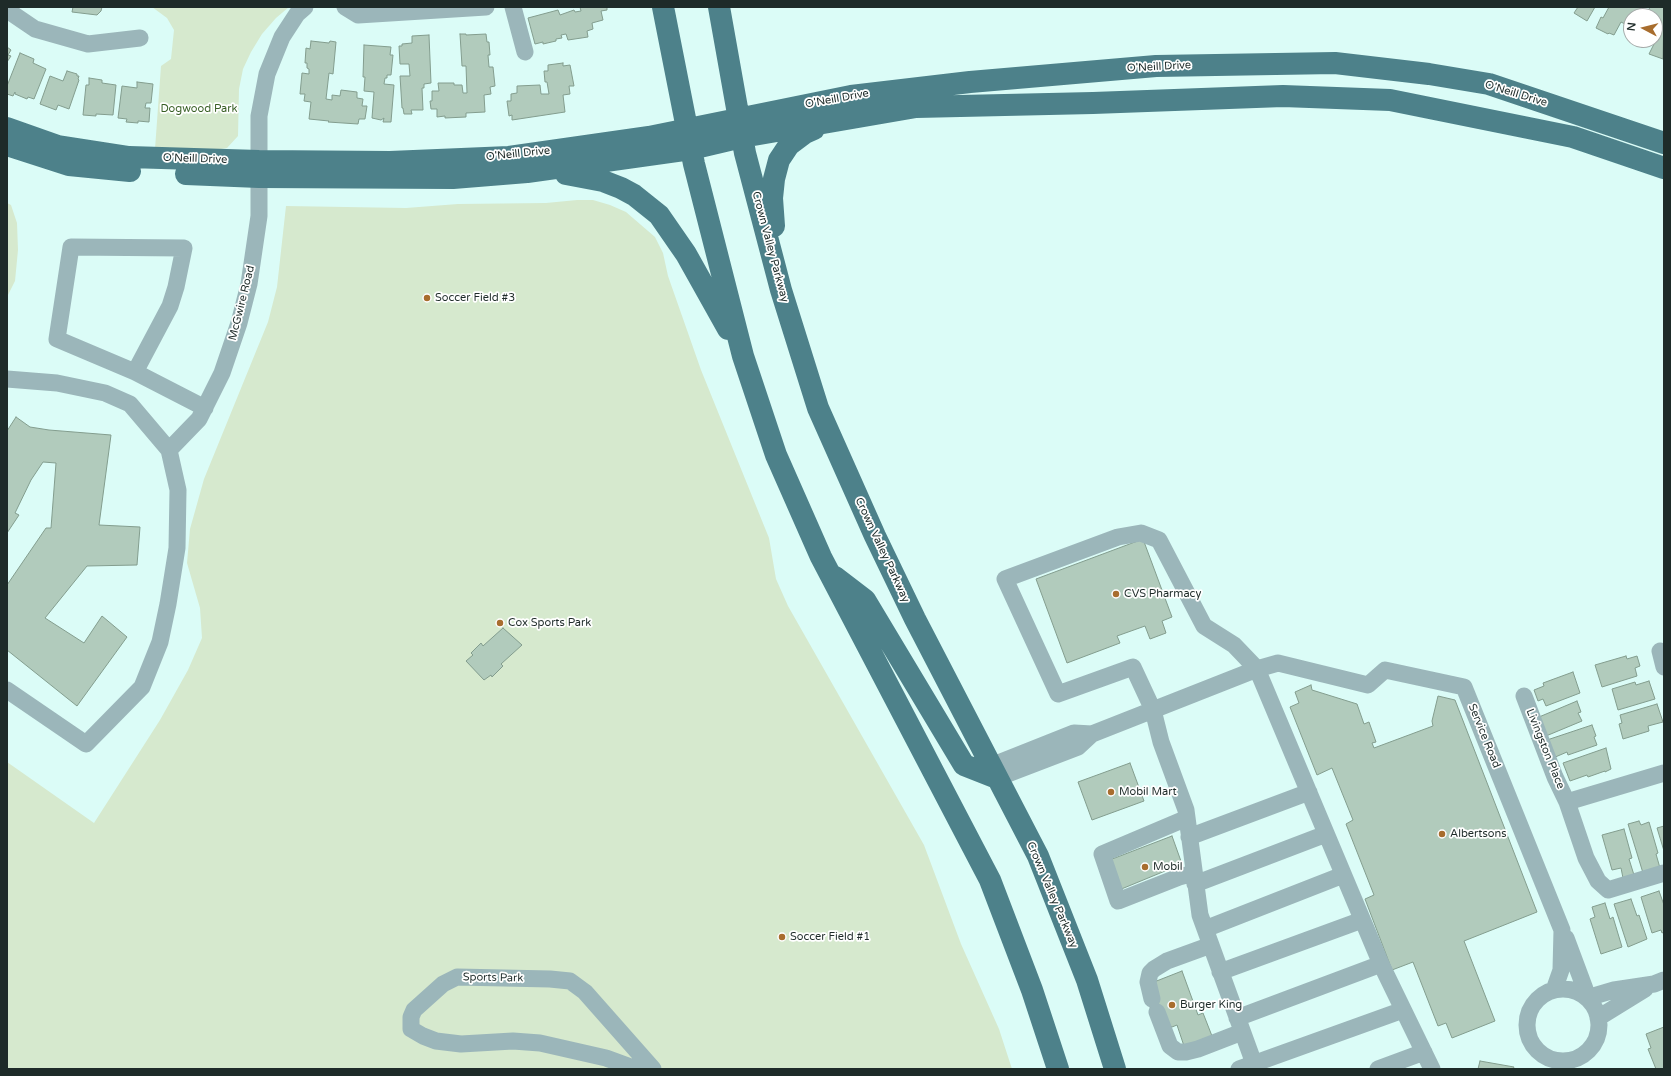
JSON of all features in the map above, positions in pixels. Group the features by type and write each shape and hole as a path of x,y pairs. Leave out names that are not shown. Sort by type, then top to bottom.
{"main road":[{"path":"663,7 689,140 743,356 776,455 830,574 990,880 1032,990 1058,1069"},
{"name":"Crown Valley Parkway","path":"719,7 745,153 781,290 818,408 875,536 915,619 1038,856 1087,980 1115,1069"},
{"name":"O'Neill Drive","path":"7,128 58,146 129,157 259,169 453,178 527,172 689,140 740,128 851,96 970,82 1156,66 1334,63 1429,74 1489,84 1664,143"},
{"name":"O'Neill Drive","path":"740,128 830,122 916,107 1093,103 1283,96 1390,100 1573,137 1664,168"},
{"path":"781,290 772,198 774,179 779,160 789,145 805,133 830,122"},
{"name":"O'Neill Drive","path":"7,145 69,165 123,171 259,169 509,157 649,137 689,140"},
{"path":"527,172 566,174 603,181 634,195 659,215 686,254 743,356"},
{"path":"830,574 865,600 964,765 994,772"}],"street":[{"name":"McGwire Road","path":"169,450 200,419 222,373 240,323 249,284 259,216 260,116 267,74 282,37 297,14 306,7"},
{"path":"345,7 358,15 486,7"},
{"path":"513,7 525,52"},
{"path":"7,10 35,29 88,44 140,38"},
{"path":"135,372 170,306 176,287 184,248 71,247 57,339 135,372 205,408"},
{"path":"7,379 57,383 105,393 130,404 169,450 178,490 177,548 168,604 160,642 142,687 86,744 7,690"},
{"path":"1403,1010 1250,1067 1240,1025 1200,915 1186,810 1161,742 1153,710 1133,667 1058,694 1005,579 1118,537 1141,534 1159,540 1204,626 1234,645 1258,669 1381,964 1432,1069"},
{"name":"Service Road","path":"1258,669 1278,663 1368,685 1385,670 1464,687 1562,930 1562,970 1554,990"},
{"path":"994,772 1078,747 1092,734 1258,669"},
{"name":"Livingston Place","path":"1524,696 1552,770 1567,802 1586,858 1598,881 1608,890 1664,873"},
{"name":"Livingston Place","path":"1567,802 1664,773"},
{"path":"1189,837 1309,792"},
{"path":"1187,818 1102,854 1118,901 1178,877 1194,878 1326,834"},
{"path":"1344,875 1208,937 1185,954 1167,961 1154,969 1150,973 1148,982 1170,1046 1178,1052 1198,1049 1221,1040 1240,1025 1381,964"},
{"path":"1220,972 1362,920"},
{"path":"1562,930 1568,942 1585,989 1585,997"},
{"name":"Sports Park","path":"636,1069 606,1058 540,1043 513,1041 461,1044 436,1041 411,1029 411,1017 414,1010 443,984 457,977 550,979 570,981 585,992 653,1069"},
{"path":"1585,997 1659,982"},
{"path":"1598,1018 1659,982"},
{"path":"1554,990 1570,990 1585,997 1591,1003 1598,1018 1599,1025 1597,1036 1592,1047 1575,1064 1565,1061 1553,1064 1539,1053 1528,1036 1528,1017 1531,1008 1537,1000 1554,990"},
{"path":"1378,1069 1424,1052"}],"green space":[{"name":"Dogwood Park","path":"152,7 289,7 276,18 262,34 243,69 239,89 238,136 227,148 155,149 161,66 171,59 174,30 167,18"},
{"name":"Cox Sports Park","path":"593,200 626,212 655,237 663,253 668,276 701,370 769,538 776,579 788,606 924,845 961,944 999,1029 1012,1069 7,1069 7,762 94,823 160,720 188,670 202,638 200,608 187,563 190,529 204,479 268,322 277,287 286,206 406,208 458,204 546,203"},
{"path":"7,203 11,205 17,223 18,250 15,281 7,297"}],"building":[{"path":"73,7 102,7 101,11 97,15 72,12"},
{"path":"580,7 607,7 607,10 601,11 603,20 592,23 593,29 587,31 588,37 568,40 566,34 561,35 562,38 556,39 556,41 535,44 528,18 558,10 560,15 574,10 575,12 581,11"},
{"path":"1578,7 1595,7 1587,21 1574,13"},
{"path":"1609,7 1641,7 1623,8 1623,23 1621,22 1614,35 1608,34 1596,28 1601,17 1603,18"},
{"path":"1664,7 1663,59 1649,54 1652,48 1663,48 1663,8 1650,8"},
{"path":"460,34 486,34 487,42 489,42 489,67 493,67 495,86 490,87 491,94 484,95 485,112 466,113 466,117 437,117 437,109 431,109 430,101 432,101 432,91 439,91 438,83 454,83 454,85 462,85 463,93 467,93 466,66 462,66"},
{"path":"429,35 431,83 424,84 424,88 422,88 423,110 411,110 412,114 404,114 402,108 400,76 410,76 409,64 400,64 399,46 402,46 402,44 412,43 412,36"},
{"path":"311,41 329,43 330,41 336,42 333,74 329,73 326,99 332,100 332,95 340,96 341,90 357,92 357,98 363,99 362,106 367,106 365,119 359,119 358,124 309,119 311,102 304,101 305,94 300,94 302,73 309,74 307,63 305,63 306,48 310,49"},
{"path":"364,45 391,47 390,55 393,55 391,75 387,75 384,84 394,85 391,122 383,122 384,118 381,120 372,118 374,92 364,91"},
{"path":"7,47 11,50 8,55 11,56 7,62"},
{"path":"20,53 34,59 33,63 46,69 34,99 28,97 27,99 15,94 15,92 13,96 7,94 7,86"},
{"path":"563,63 563,66 570,65 574,86 569,86 570,94 563,95 565,112 512,120 512,115 509,116 507,101 511,101 511,94 517,93 517,86 540,85 541,94 549,94 547,82 545,82 544,71 548,71 548,65"},
{"path":"67,71 79,76 69,109 58,105 56,110 40,104 50,76 63,81"},
{"path":"89,78 102,80 102,83 116,85 113,115 83,115 86,85 89,85"},
{"path":"137,82 153,84 151,103 146,103 145,108 150,108 149,122 126,122 127,119 118,118 122,86 137,88"},
{"path":"16,417 30,427 111,435 99,525 140,527 137,565 87,566 45,618 84,643 102,616 127,637 77,706 7,650 7,585 46,528 51,528 56,463 43,462 31,480 15,513 19,515 7,533 7,431"},
{"name":"CVS Pharmacy","path":"1143,539 1172,617 1162,621 1166,633 1150,639 1145,626 1117,636 1120,643 1067,663 1036,579"},
{"path":"503,628 522,645 501,664 503,666 492,677 491,675 484,680 466,661 473,655 471,653 481,643 483,646"},
{"path":"1626,656 1627,659 1637,656 1640,666 1635,668 1637,676 1602,687 1595,665"},
{"path":"1573,672 1580,693 1546,706 1543,699 1538,701 1534,690 1544,686 1543,683"},
{"path":"1649,681 1655,699 1618,710 1612,689 1635,682 1636,685"},
{"path":"1311,685 1312,690 1357,704 1364,724 1369,722 1376,742 1372,743 1374,748 1433,726 1432,721 1438,696 1455,700 1537,912 1464,941 1495,1021 1452,1038 1446,1023 1438,1026 1413,962 1392,970 1365,899 1374,895 1346,824 1353,820 1332,768 1317,775 1290,707 1299,703 1295,692"},
{"path":"1577,701 1581,712 1578,713 1582,721 1546,736 1539,717"},
{"path":"1657,704 1663,722 1648,726 1649,731 1623,739 1619,724 1622,723 1620,715"},
{"path":"1592,725 1596,736 1594,737 1597,745 1568,755 1567,752 1553,758 1547,740"},
{"path":"1606,748 1611,769 1588,777 1587,775 1570,781 1563,763"},
{"name":"Mobil Mart","path":"1130,763 1144,801 1092,820 1078,782"},
{"path":"1639,821 1641,825 1649,822 1658,853 1656,854 1660,868 1643,873 1628,824"},
{"path":"1664,826 1664,851 1657,828"},
{"path":"1624,829 1632,858 1629,859 1634,875 1623,878 1621,868 1612,870 1602,835"},
{"path":"1172,836 1182,864 1119,890 1107,861"},
{"path":"1659,891 1664,905 1664,932 1662,933 1661,930 1652,933 1641,897"},
{"path":"1631,899 1637,916 1639,915 1647,939 1628,947 1614,904"},
{"path":"1605,903 1610,919 1613,917 1622,947 1601,954 1590,919 1595,917 1592,907"},
{"name":"Burger King","path":"1182,971 1198,1015 1203,1013 1212,1036 1184,1046 1177,1025 1172,1027 1153,1014 1147,1000 1154,982"},
{"path":"1664,1027 1664,1069 1656,1069 1648,1049 1651,1048 1646,1034"},
{"path":"1480,1061 1514,1067 1513,1069 1478,1069"}],"place":[{"name":"Soccer Field #3","path":"427,298"},
{"name":"CVS Pharmacy","path":"1116,594"},
{"name":"Cox Sports Park","path":"500,623"},
{"name":"Mobil Mart","path":"1111,792"},
{"name":"Albertsons","path":"1442,834"},
{"name":"Mobil","path":"1145,867"},
{"name":"Soccer Field #1","path":"782,937"},
{"name":"Burger King","path":"1172,1005"}]}
